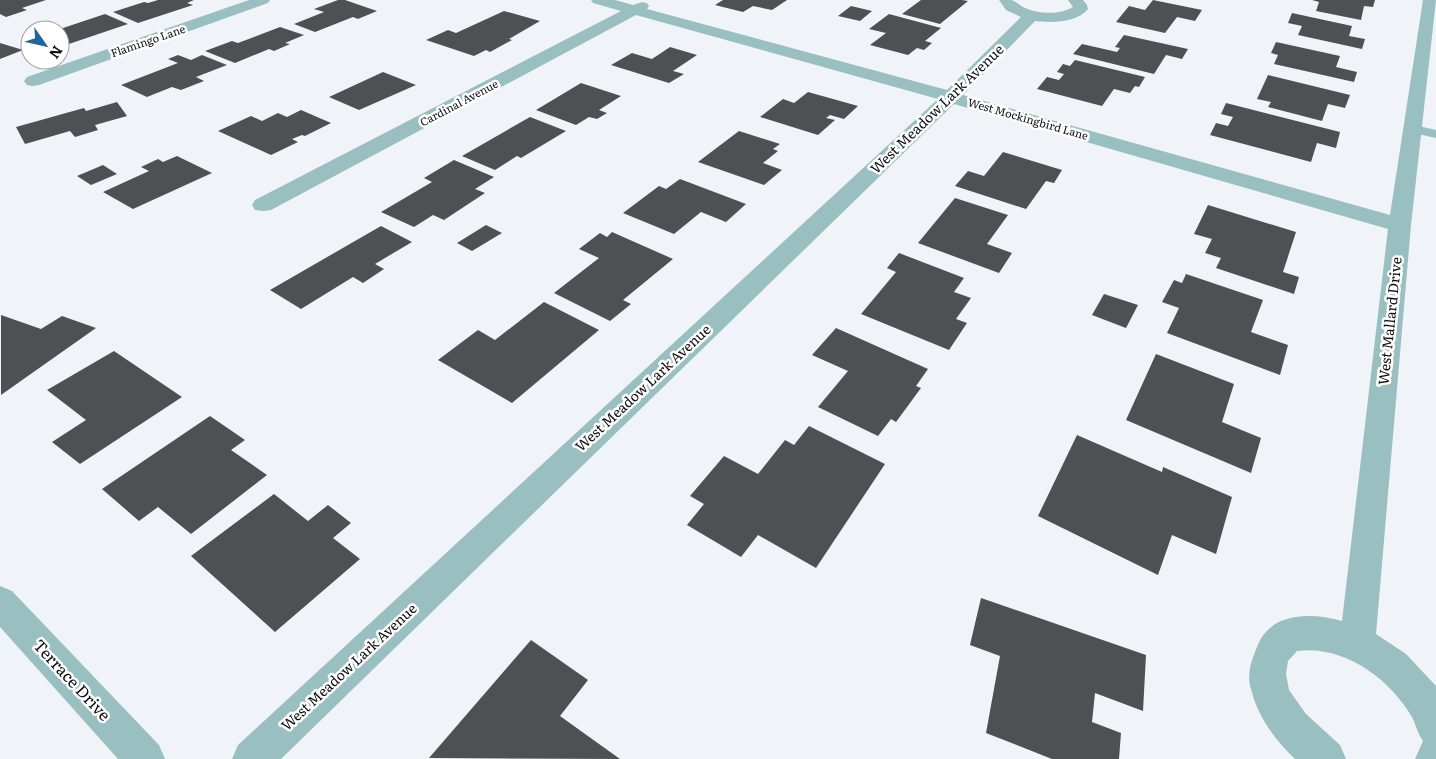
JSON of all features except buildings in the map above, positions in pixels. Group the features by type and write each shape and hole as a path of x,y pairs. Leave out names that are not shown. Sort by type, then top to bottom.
{"street":[{"name":"Flamingo Lane","path":"33,81 263,0"},
{"name":"West Mockingbird Lane","path":"598,0 951,97 1400,225"},
{"name":"Cardinal Avenue","path":"264,205 654,0"},
{"path":"1006,0 1012,8 1032,15 1057,17 1076,13 1080,9 1080,5 1075,0"},
{"name":"West Mallard Drive","path":"1356,644 1400,225 1425,132 1430,0"},
{"name":"West Meadow Lark Avenue","path":"252,759 951,97 1032,15"},
{"name":"Terrace Drive","path":"0,602 145,759"},
{"path":"1326,759 1304,741 1283,717 1270,692 1267,669 1273,651 1286,638 1305,633 1330,634 1356,644 1383,659 1406,680 1425,703 1436,727"}]}
